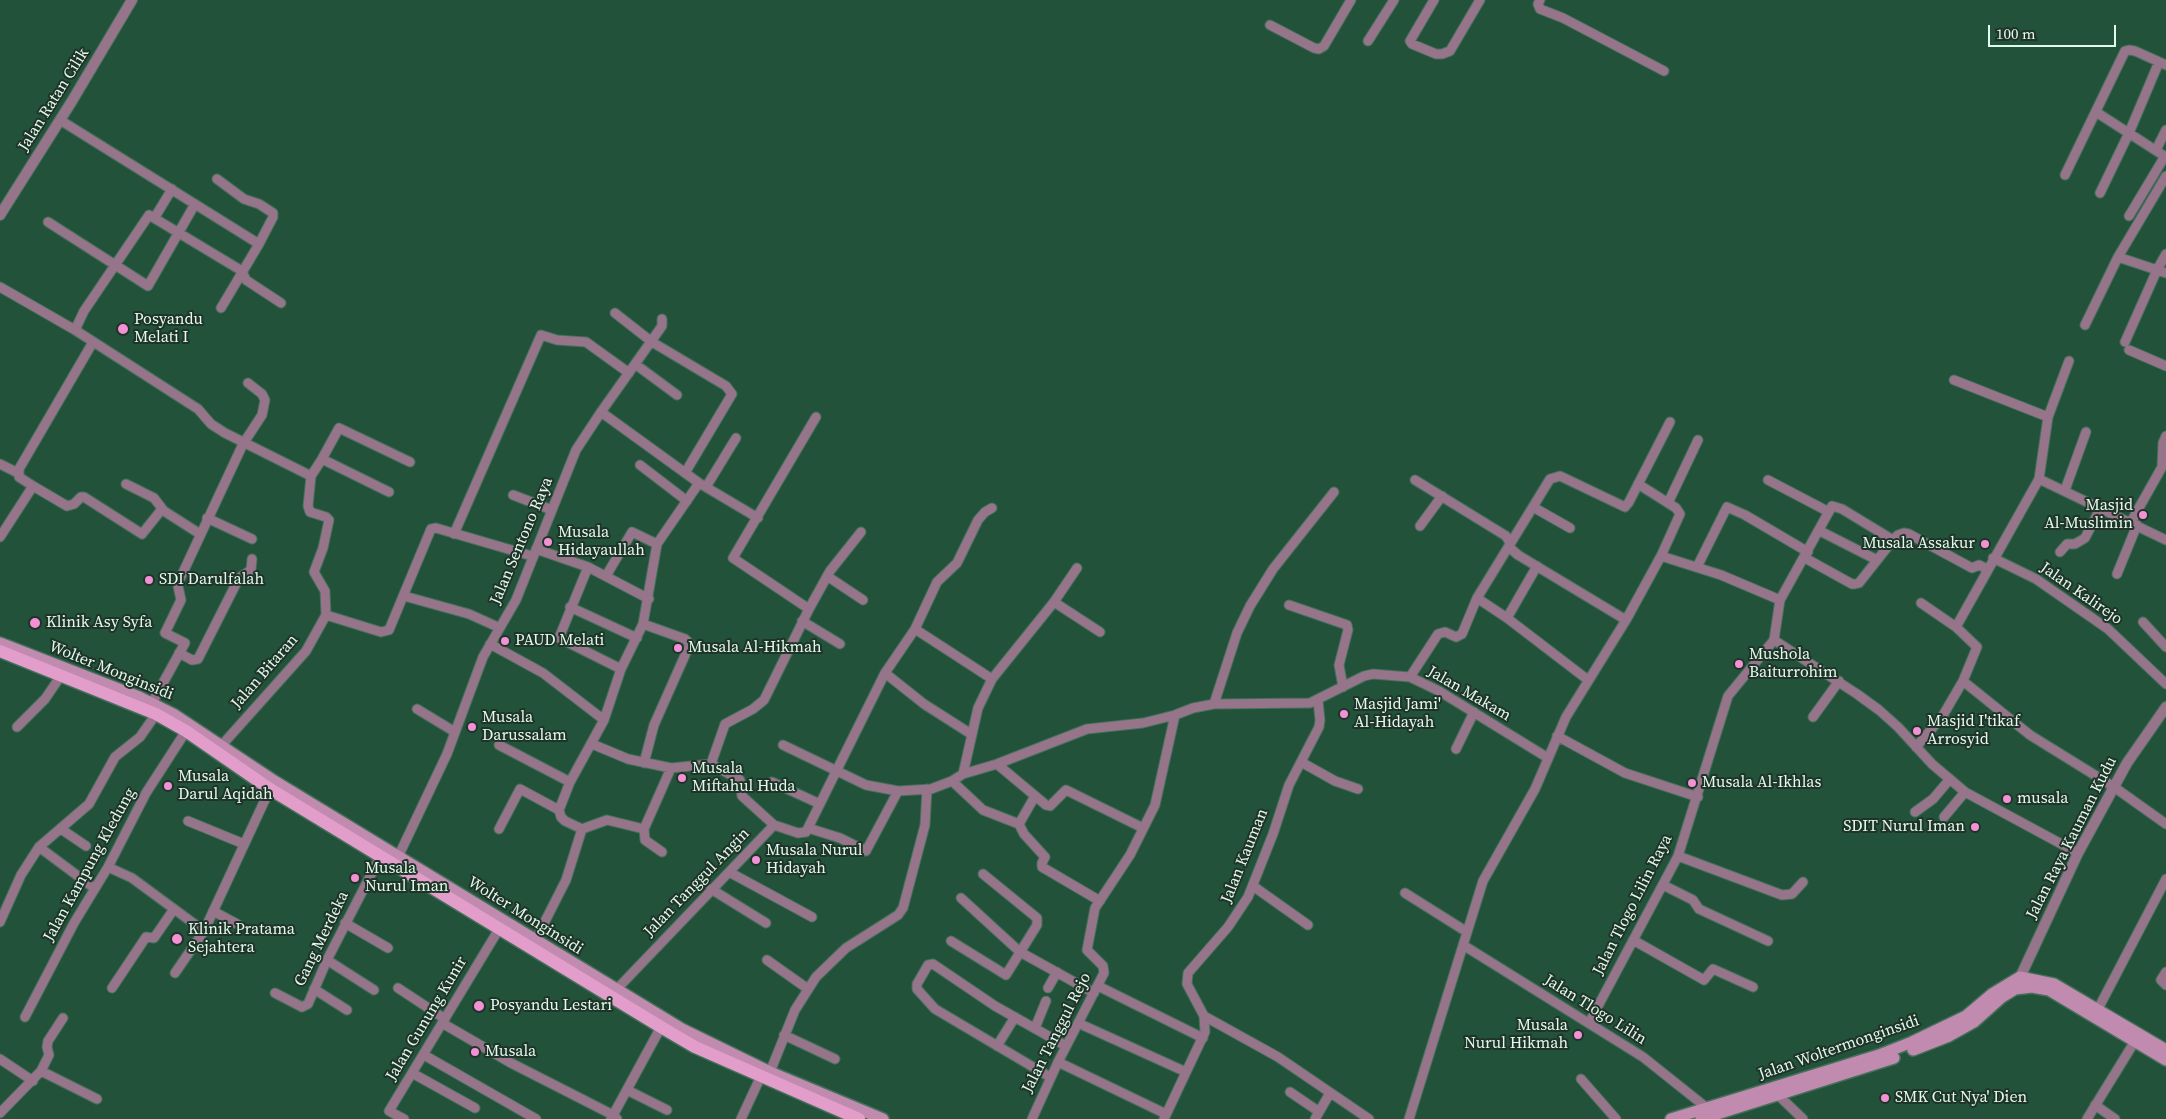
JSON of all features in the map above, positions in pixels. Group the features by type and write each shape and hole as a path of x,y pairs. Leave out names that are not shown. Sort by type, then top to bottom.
{"main road":[{"name":"Wolter Monginsidi","path":"0,643 155,701 376,850 499,929 695,1047 883,1119"},
{"name":"Wolter Monginsidi","path":"0,652 60,677 145,708 155,701"},
{"name":"Wolter Monginsidi","path":"155,701 186,731 270,789 376,850 398,857 682,1029 766,1074 859,1119"},
{"path":"2020,977 2054,984 2166,1051"},
{"name":"Jalan Woltermonginsidi","path":"1671,1119 1880,1054 1912,1042 1966,1016 1992,994 2020,977"},
{"path":"2014,989 2032,987 2049,990 2135,1041 2166,1051"},
{"name":"Jalan Woltermonginsidi","path":"1701,1119 1880,1063 1948,1036 1974,1022 2014,989"}],"street":[{"name":"Jalan Ratan Cilik","path":"0,214 60,120 132,0"},
{"path":"1270,25 1314,48 1319,48 1324,46 1351,0"},
{"path":"1368,41 1394,0"},
{"path":"1434,0 1410,41 1412,44 1436,54 1442,54 1450,51 1480,0"},
{"path":"1540,0 1540,9 1563,18 1664,71"},
{"path":"2065,175 2125,51 2135,51 2163,64 2100,193"},
{"path":"2096,112 2165,156 2129,216"},
{"path":"60,120 259,244"},
{"path":"2156,150 2166,130"},
{"path":"2085,324 2118,258 2166,176"},
{"path":"217,179 244,200 259,204 271,212 272,219 221,308"},
{"path":"155,217 172,189"},
{"path":"48,222 148,286 196,204"},
{"path":"75,330 84,311 147,216 150,215 242,271 248,281 281,304"},
{"path":"2166,254 2162,271 2127,346 2166,366"},
{"path":"2118,258 2162,271"},
{"path":"0,287 75,330 198,409 211,424 243,444 276,457 311,476"},
{"path":"614,313 652,342 726,386 732,394 685,473"},
{"name":"Jalan Sentono Raya","path":"398,857 444,761 483,657 516,600 576,450 652,342 662,326 662,319"},
{"path":"454,534 541,336 558,340 586,342 629,373"},
{"path":"18,473 93,342"},
{"path":"1956,628 1993,558 2039,479 2048,417 2070,361"},
{"path":"635,364 676,395"},
{"path":"1954,380 2048,417"},
{"path":"0,922 21,875 40,848 60,828 89,804 115,757 140,738 155,701 184,643 165,632 181,600 178,588 179,581 243,444 262,415 265,400 262,394 248,382"},
{"path":"601,412 702,485 758,518"},
{"path":"808,609 733,558 816,416"},
{"path":"1410,677 1438,634 1445,632 1456,637 1462,634 1477,598 1550,479 1560,476 1624,507 1627,505 1670,422"},
{"path":"410,462 338,428 311,476 308,509 310,512 326,517 329,520 323,548 314,572 325,591 326,616 360,627 384,632 392,626 430,530 436,528 588,567 649,599"},
{"path":"2065,490 2086,432"},
{"path":"2117,574 2134,524 2164,468 2163,443 2166,436"},
{"path":"644,829 607,820 582,829 561,817 559,810 570,782 604,720 621,669 643,624 649,599 657,544 687,501 702,485 736,438"},
{"path":"1668,503 1698,440"},
{"path":"322,459 389,492"},
{"path":"0,464 18,473 19,477 67,506 74,504 81,497 84,497 142,534 162,509"},
{"path":"640,465 687,501"},
{"path":"2039,479 2166,540"},
{"path":"1415,480 1506,536 1512,551 1626,620"},
{"path":"1768,480 1828,512"},
{"path":"126,484 154,498 162,509 200,534"},
{"path":"1409,1119 1483,881 1535,789 1566,717 1626,620 1661,556 1680,514 1679,510 1638,484"},
{"path":"0,537 33,486"},
{"path":"1214,704 1237,633 1250,606 1273,569 1334,492"},
{"path":"512,495 552,510"},
{"path":"1420,526 1442,496"},
{"path":"1893,540 1836,506 1832,506 1807,555 1780,600 1774,640 1839,681 1878,710 1965,792 2078,853"},
{"path":"1533,507 1570,528"},
{"path":"1697,567 1727,507 1745,515 1852,584 1859,583 1893,540 1902,533 1909,534 1972,568 1979,565 1987,569"},
{"path":"898,791 866,851 840,838 808,828 885,673 915,629 936,582 957,563 978,520 985,512 992,508"},
{"path":"2060,552 2067,544 2074,544 2085,538 2100,509"},
{"path":"207,518 252,540"},
{"path":"1820,531 1877,560"},
{"path":"606,576 632,532 657,544"},
{"path":"711,764 724,724 753,709 764,700 808,609 827,576 861,532"},
{"path":"1661,556 1721,575 1780,600"},
{"name":"Jalan Kalirejo","path":"1993,558 2036,579 2108,629 2166,684"},
{"path":"179,653 192,660 198,659 239,578 251,570 252,559"},
{"path":"1506,618 1537,566"},
{"path":"588,567 570,607 560,638 621,669"},
{"path":"963,774 971,734 981,702 992,679 1054,602 1077,568"},
{"path":"827,576 863,600"},
{"path":"404,596 469,614 500,628"},
{"path":"1477,598 1588,680"},
{"path":"1054,602 1100,632"},
{"path":"1916,747 1942,717 1963,681 1977,647 1956,628 1921,603"},
{"path":"1289,605 1347,625 1348,630 1339,665 1343,687"},
{"path":"570,607 637,638"},
{"name":"Jalan Bitaran","path":"222,745 306,651 326,616"},
{"path":"802,621 840,644"},
{"path":"2143,622 2166,647"},
{"path":"643,624 685,639 690,644 654,725 644,763"},
{"path":"915,629 992,679"},
{"name":"Jalan Tlogo Lilin Raya","path":"1589,1023 1678,856 1728,696 1774,640"},
{"path":"490,644 543,673 604,720"},
{"path":"885,673 924,704 971,734"},
{"name":"Jalan Makam","path":"1318,701 1364,676 1373,674 1410,677 1439,691 1548,758"},
{"path":"17,727 45,699 60,677"},
{"path":"1813,716 1839,681"},
{"path":"1963,681 2030,735 2114,787 2166,824"},
{"path":"783,745 866,785 898,791 927,789 1087,729 1143,722 1214,704 1310,704 1318,701"},
{"name":"Jalan Kauman","path":"1204,1016 1187,984 1188,973 1235,918 1253,886 1289,785 1319,727 1318,701"},
{"name":"Jalan Raya Kauman Kudu","path":"2014,989 2078,853 2126,763 2166,707"},
{"path":"417,709 455,732"},
{"path":"1456,750 1474,712"},
{"name":"Jalan Tanggul Rejo","path":"1032,1119 1050,1077 1096,990 1104,968 1087,950 1095,908 1130,855 1155,805 1175,715"},
{"name":"Jalan Kampung Kledung","path":"25,1018 74,924 108,867 146,793 186,731"},
{"path":"1557,736 1625,773 1698,797"},
{"path":"592,744 628,759 671,768 711,764 740,780 742,796 774,825"},
{"path":"499,745 570,782"},
{"path":"1301,762 1335,780 1358,789"},
{"path":"997,764 1049,806 1064,791 1067,791 1143,828"},
{"path":"662,852 645,840 644,829 671,768"},
{"path":"1915,812 1933,799 1950,779"},
{"path":"952,781 983,810 1019,824 1024,834 1045,857 1042,867 1100,901"},
{"path":"772,782 820,804"},
{"path":"499,829 520,788 559,810"},
{"path":"176,972 204,931 270,789"},
{"path":"741,1119 766,1074 795,1010 808,989 827,966 846,948 898,916 903,908 924,833 927,789"},
{"path":"1944,817 1965,792"},
{"path":"1019,824 1035,796"},
{"path":"188,821 244,844"},
{"name":"Jalan Tanggul Angin","path":"616,990 774,825 802,834 808,828"},
{"path":"60,828 86,846"},
{"path":"536,940 566,880 582,829"},
{"path":"40,848 94,888"},
{"name":"Gang Merdeka","path":"275,994 302,1007 305,1006 345,923 376,850"},
{"path":"1678,856 1782,895 1792,894 1803,882"},
{"path":"108,867 132,878 204,931"},
{"path":"729,872 812,917"},
{"path":"952,941 1005,975 1008,974 1037,925 1037,918 984,874"},
{"path":"2098,1009 2166,878"},
{"path":"1662,885 1693,900 1699,909 1768,941"},
{"path":"1253,886 1308,924"},
{"path":"711,890 766,923"},
{"path":"1405,893 1467,932"},
{"path":"961,898 1020,952 1057,972 1203,1038"},
{"path":"112,988 140,944 147,936 152,939 154,938 174,908"},
{"path":"213,911 239,925"},
{"path":"345,923 388,948"},
{"name":"Jalan Gunung Kunir","path":"404,1119 386,1115 499,929"},
{"path":"1633,940 1704,980 1713,969 1753,987"},
{"name":"Jalan Tlogo Lilin","path":"1463,945 1643,1057 1707,1108"},
{"path":"327,960 374,990"},
{"path":"767,960 808,989"},
{"path":"1050,1077 935,1009 918,991 916,986 928,965 933,964 1015,1017 1066,1046"},
{"path":"1048,988 1057,972"},
{"path":"2166,972 2161,980 2166,985"},
{"path":"398,988 443,1021 511,1063 614,1118 661,1028"},
{"path":"314,989 347,1010"},
{"path":"1035,1028 1046,1001"},
{"path":"1058,1062 1165,1116 1203,1038 1204,1016"},
{"path":"1204,1016 1278,1057 1370,1119"},
{"path":"996,1046 1015,1017"},
{"path":"0,1113 41,1071 49,1055 48,1041 64,1018"},
{"path":"1078,1023 1186,1072"},
{"path":"784,1035 835,1059"},
{"path":"2087,1119 2135,1041"},
{"path":"424,1055 536,1119"},
{"path":"0,1059 32,1081"},
{"path":"41,1071 97,1099"},
{"path":"412,1073 475,1108"},
{"path":"1581,1080 1616,1119"},
{"path":"627,1090 667,1110"},
{"path":"1290,1092 1316,1115 1330,1093"},
{"path":"1778,1094 1803,1119"},
{"path":"2095,1105 2115,1119"}],"place":[{"name":"Posyandu Melati I","path":"123,329"},
{"name":"Masjid Al-Muslimin","path":"2143,515"},
{"name":"Musala Hidayaullah","path":"548,542"},
{"name":"Musala Assakur","path":"1985,544"},
{"name":"SDI Darulfalah","path":"149,580"},
{"name":"Klinik Asy Syfa","path":"35,623"},
{"name":"PAUD Melati","path":"505,641"},
{"name":"Musala Al-Hikmah","path":"678,648"},
{"name":"Mushola Baiturrohim","path":"1739,664"},
{"name":"Masjid Jami' Al-Hidayah","path":"1344,714"},
{"name":"Musala Darussalam","path":"472,727"},
{"name":"Masjid I'tikaf Arrosyid","path":"1917,731"},
{"name":"Musala Miftahul Huda","path":"682,778"},
{"name":"Musala Al-Ikhlas","path":"1692,783"},
{"name":"Musala Darul Aqidah","path":"168,786"},
{"name":"musala","path":"2007,799"},
{"name":"SDIT Nurul Iman","path":"1975,827"},
{"name":"Musala Nurul Hidayah","path":"756,860"},
{"name":"Musala Nurul Iman","path":"355,878"},
{"name":"Klinik Pratama Sejahtera","path":"177,939"},
{"name":"Posyandu Lestari","path":"479,1006"},
{"name":"Musala Nurul Hikmah","path":"1578,1035"},
{"name":"Musala","path":"475,1052"},
{"name":"SMK Cut Nya' Dien","path":"1885,1098"}]}
